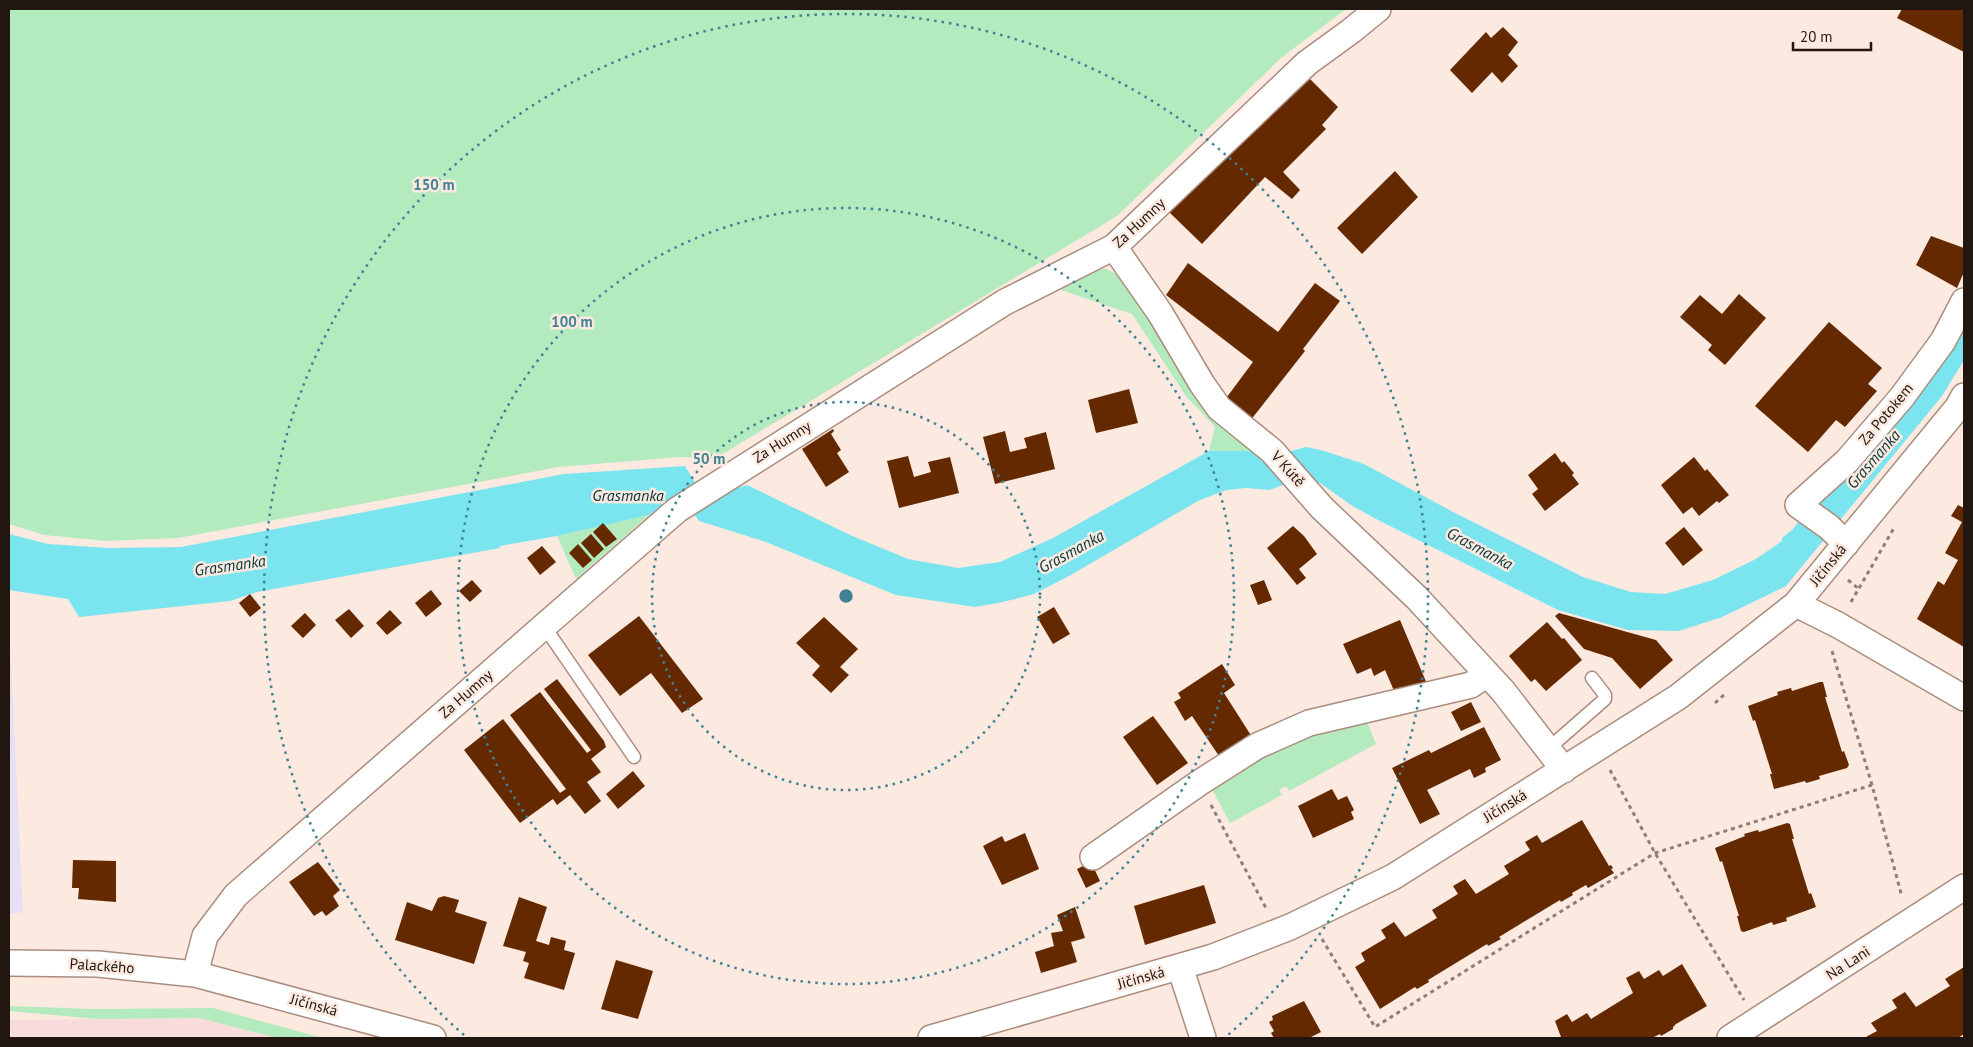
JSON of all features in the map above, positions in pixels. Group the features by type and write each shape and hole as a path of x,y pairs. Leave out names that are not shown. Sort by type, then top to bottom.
{"street":[{"name":"Za Humny","path":"195,974 205,936 236,895 676,510 1005,302 1114,247 1307,62 1378,9"},
{"name":"V Kútě","path":"1114,247 1160,313 1202,384 1219,408 1272,451 1322,508 1417,598 1503,691 1564,770"},
{"name":"Za Potokem","path":"1837,535 1798,504 1847,461 1902,397 1943,341 1964,301"},
{"name":"Jičínská","path":"931,1038 1213,957 1278,931 1393,877 1678,697 1796,604 1837,535 1958,407 1964,396"},
{"path":"1796,604 1838,625 1964,698"},
{"path":"1093,857 1199,783 1257,746 1309,723 1471,686 1487,674"},
{"name":"Na Lani","path":"1730,1038 1964,887"},
{"name":"Palackého","path":"9,964 98,964 195,974"},
{"path":"1180,967 1203,1038"},
{"name":"Jičínská","path":"195,974 433,1038"}],"lane":[{"path":"544,626 634,756"},
{"path":"1548,749 1605,699 1606,695 1592,678"}],"path":[{"path":"1832,650 1872,785 1909,923"},
{"path":"1609,767 1655,853 1757,1022"},
{"path":"1199,783 1278,931"},
{"path":"1321,936 1375,1027 1655,853 1872,785"}],"shaded area":[{"path":"9,622 23,912 9,914"},
{"path":"199,1018 278,1038 12,1038 9,1027 9,1020"}],"green space":[{"path":"9,9 1346,9 1281,58 1117,216 716,458 680,457 559,467 178,538 106,541 44,535 9,524"},
{"path":"1107,269 1118,275 1153,315 1254,451 1209,451 1215,427 1186,396 1132,314 1055,288 1087,270"},
{"path":"649,515 576,579 557,536 601,526 593,532 606,547 617,538 604,525"},
{"path":"1366,719 1376,744 1289,791 1286,786 1279,790 1282,795 1230,823 1210,786 1262,756 1312,734"},
{"path":"9,1006 93,1009 213,1008 323,1038 278,1038 199,1018 97,1019 9,1011"}],"water":[{"name":"Grasmanka","path":"1964,314 1964,360 1942,396 1786,586 1722,617 1679,631 1628,630 1558,610 1378,520 1351,505 1320,483 1283,485 1269,490 1247,488 1226,490 1198,501 1069,576 1034,594 975,607 896,595 766,542 699,521 694,514 660,507 649,515 557,536 257,592 230,601 79,617 68,599 9,590 9,534 48,544 109,548 181,547 564,474 685,466 695,483 728,491 747,485 850,535 908,559 958,568 1000,562 1053,538 1209,451 1291,451 1306,447 1364,464 1455,513 1583,577 1631,592 1665,594 1713,580 1756,559 1782,541 1782,538 1792,530"}],"building":[{"path":"1902,9 1964,9 1964,52 1897,18"},
{"path":"1503,27 1518,42 1508,55 1518,66 1502,83 1492,72 1472,93 1450,70 1486,32 1491,38"},
{"path":"1309,78 1338,107 1322,125 1326,129 1283,172 1300,190 1292,199 1265,177 1202,244 1168,211"},
{"path":"1395,171 1418,197 1362,254 1337,228"},
{"path":"1931,236 1964,248 1964,272 1957,288 1916,265"},
{"path":"1188,263 1278,332 1315,283 1340,301 1303,349 1305,351 1250,421 1224,401 1253,362 1166,295"},
{"path":"1739,294 1766,318 1725,365 1708,350 1712,345 1680,317 1700,295 1722,314"},
{"path":"1829,322 1882,368 1868,384 1877,391 1845,427 1836,420 1808,452 1755,406"},
{"path":"1129,389 1138,423 1096,433 1088,400"},
{"path":"833,429 834,431 831,434 841,450 837,453 849,472 826,487 802,449"},
{"path":"1005,431 1010,452 1027,448 1024,438 1046,432 1055,469 995,484 983,437"},
{"path":"1555,453 1562,463 1564,461 1574,473 1572,475 1579,484 1545,511 1532,494 1538,489 1528,475"},
{"path":"908,456 914,477 931,472 928,462 950,457 959,493 899,508 887,461"},
{"path":"1694,457 1729,495 1719,503 1717,501 1699,516 1692,507 1683,514 1661,485"},
{"path":"1958,505 1964,508 1964,647 1917,619 1938,581 1944,585 1958,560 1945,553 1962,522 1951,516"},
{"path":"603,523 617,539 606,547 593,532"},
{"path":"1293,526 1304,536 1317,554 1299,569 1306,578 1297,585 1267,548"},
{"path":"1684,527 1703,550 1683,566 1665,543"},
{"path":"591,534 604,549 594,558 581,543"},
{"path":"578,544 592,560 583,568 569,553"},
{"path":"542,546 556,562 540,575 527,558"},
{"path":"472,580 482,591 470,602 459,591"},
{"path":"1264,580 1272,600 1258,605 1250,585"},
{"path":"431,590 442,604 426,617 415,603"},
{"path":"250,594 261,608 250,617 239,603"},
{"path":"1054,607 1070,634 1053,644 1037,617"},
{"path":"349,609 364,626 351,638 335,620"},
{"path":"390,610 402,623 387,635 376,623"},
{"path":"305,613 316,625 303,638 291,626"},
{"path":"1559,613 1656,640 1673,660 1640,689 1612,658 1584,649 1555,616"},
{"path":"639,616 703,699 682,713 651,673 620,696 588,655"},
{"path":"824,617 858,649 840,667 849,675 831,693 812,675 820,666 796,643"},
{"path":"1400,620 1427,684 1395,693 1385,670 1374,676 1371,668 1357,674 1343,644"},
{"path":"1547,622 1562,639 1564,638 1582,660 1546,691 1535,679 1531,682 1509,656"},
{"path":"1222,664 1235,685 1224,693 1252,737 1219,756 1192,716 1185,721 1174,702 1181,698 1178,693"},
{"path":"557,679 604,741 606,747 591,759 601,772 587,782 601,801 585,814 570,795 557,805 553,799 520,823 464,750 503,719 560,793 566,789 510,715 540,692 587,753 591,750 544,689"},
{"path":"1823,682 1827,697 1825,697 1842,752 1844,751 1849,765 1847,768 1819,776 1820,779 1774,789 1770,774 1772,774 1755,720 1753,721 1748,706 1778,695 1777,692 1791,688 1792,691"},
{"path":"1471,702 1481,722 1461,731 1451,712"},
{"path":"1153,716 1188,763 1157,785 1123,737"},
{"path":"1484,727 1501,760 1485,768 1486,772 1474,778 1470,769 1427,790 1440,814 1420,824 1392,768 1429,750 1431,753"},
{"path":"633,771 645,786 618,809 606,794"},
{"path":"1332,789 1338,800 1347,796 1354,810 1351,812 1354,819 1313,838 1298,806"},
{"path":"1582,820 1609,866 1611,865 1613,868 1611,869 1614,873 1588,888 1586,885 1572,893 1573,895 1561,902 1560,900 1499,937 1501,939 1488,946 1487,944 1428,980 1429,982 1417,989 1415,987 1380,1009 1355,967 1365,961 1361,953 1386,938 1381,930 1394,922 1405,937 1437,918 1432,910 1458,894 1453,886 1465,879 1476,894 1509,874 1504,866 1530,850 1525,842 1537,835 1542,843"},
{"path":"1787,823 1790,824 1794,839 1792,839 1809,894 1811,893 1816,907 1786,918 1787,921 1773,925 1772,922 1744,932 1741,931 1737,916 1739,916 1722,861 1720,862 1715,848 1745,836 1744,834 1758,830 1759,832"},
{"path":"1025,833 1039,869 1002,885 983,846 1002,836 1005,842"},
{"path":"73,860 116,861 116,902 78,899 79,888 72,888"},
{"path":"318,862 340,890 333,896 339,906 326,916 322,911 314,916 289,882"},
{"path":"1091,862 1100,881 1086,888 1077,869"},
{"path":"1204,885 1216,923 1145,945 1134,906"},
{"path":"444,896 459,900 455,912 487,922 474,964 395,940 407,902 432,911 438,898"},
{"path":"519,897 547,907 536,941 549,945 551,937 566,941 564,950 575,953 564,990 524,978 529,963 523,961 526,952 503,946"},
{"path":"1075,907 1085,938 1071,942 1077,962 1041,973 1035,952 1054,946 1051,933 1063,931 1057,915"},
{"path":"616,960 653,971 638,1019 601,1009"},
{"path":"1682,964 1707,1006 1676,1024 1673,1029 1661,1036 1660,1034 1652,1038 1559,1038 1561,1037 1555,1021 1567,1014 1572,1022 1587,1013 1591,1019 1633,993 1626,978 1639,971 1644,979 1659,970 1663,976"},
{"path":"1964,967 1964,1034 1958,1038 1864,1038 1877,1031 1871,1023 1897,1008 1892,1000 1905,992 1916,1007 1950,986 1945,979"},
{"path":"1304,1001 1321,1032 1309,1038 1274,1038 1271,1033 1274,1031 1269,1022 1273,1020 1272,1016"}]}
